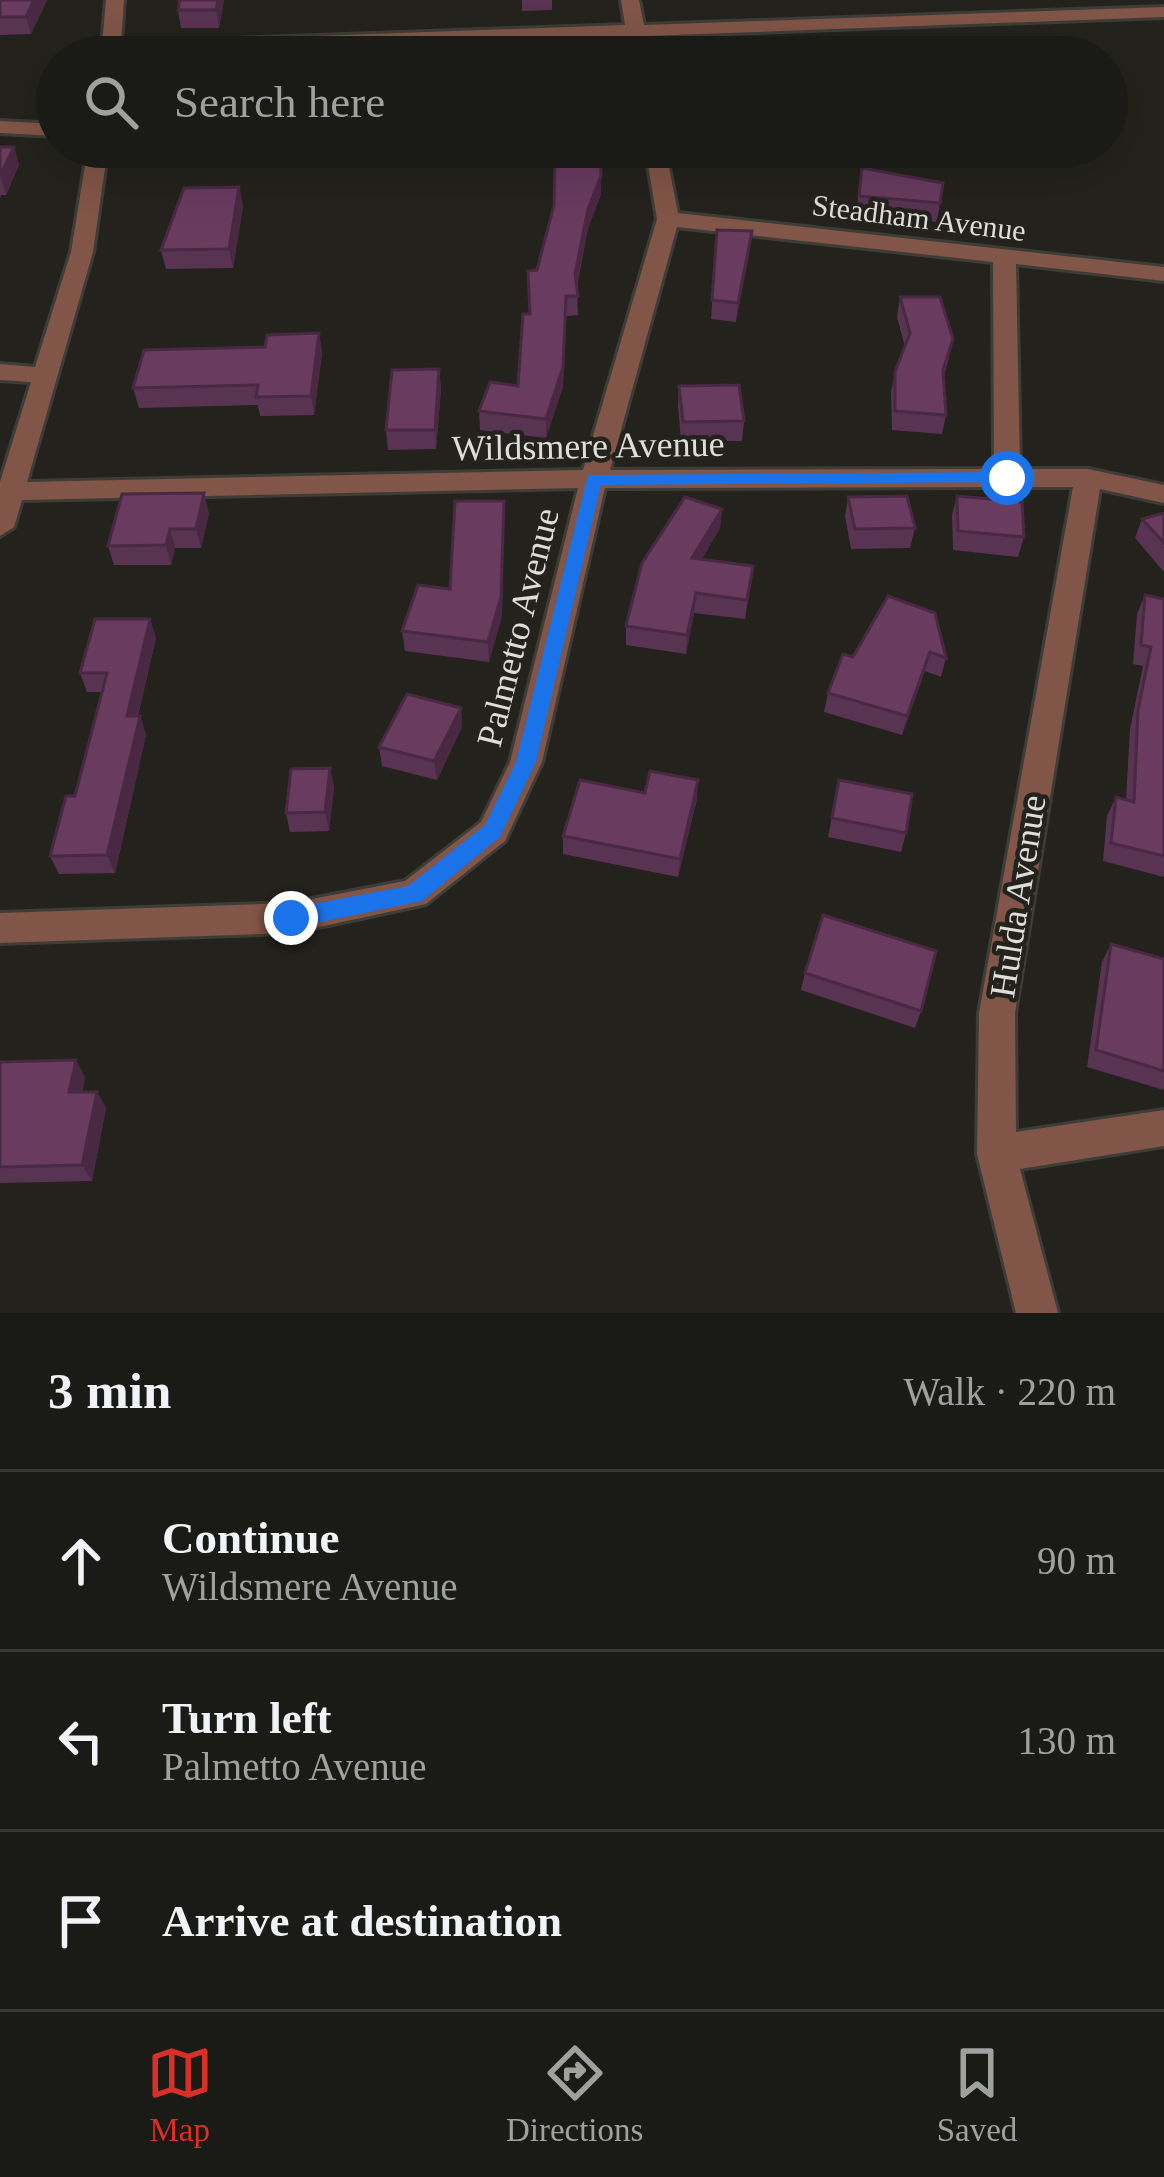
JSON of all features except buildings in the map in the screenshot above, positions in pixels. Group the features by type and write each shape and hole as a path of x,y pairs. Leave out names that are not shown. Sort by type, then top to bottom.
{"street":[{"path":"112,36 115,0"},
{"path":"630,0 636,36"},
{"path":"482,36 1164,12"},
{"path":"0,127 36,129"},
{"path":"0,527 82,252 95,168"},
{"name":"Palmetto Avenue","path":"0,928 291,918 414,894 493,831 526,762 594,479 668,219 659,168"},
{"name":"Steadham Avenue","path":"668,219 1164,274"},
{"path":"1004,259 1007,478"},
{"path":"0,372 45,375"},
{"name":"Wildsmere Avenue","path":"11,490 594,479 1088,478 1164,494"},
{"name":"Hulda Avenue","path":"1036,1313 997,1154 998,1013 1088,478"},
{"path":"997,1154 1164,1128"}],"route":[{"path":"291,918 414,894 493,831 526,762 594,479 1007,478"}]}
